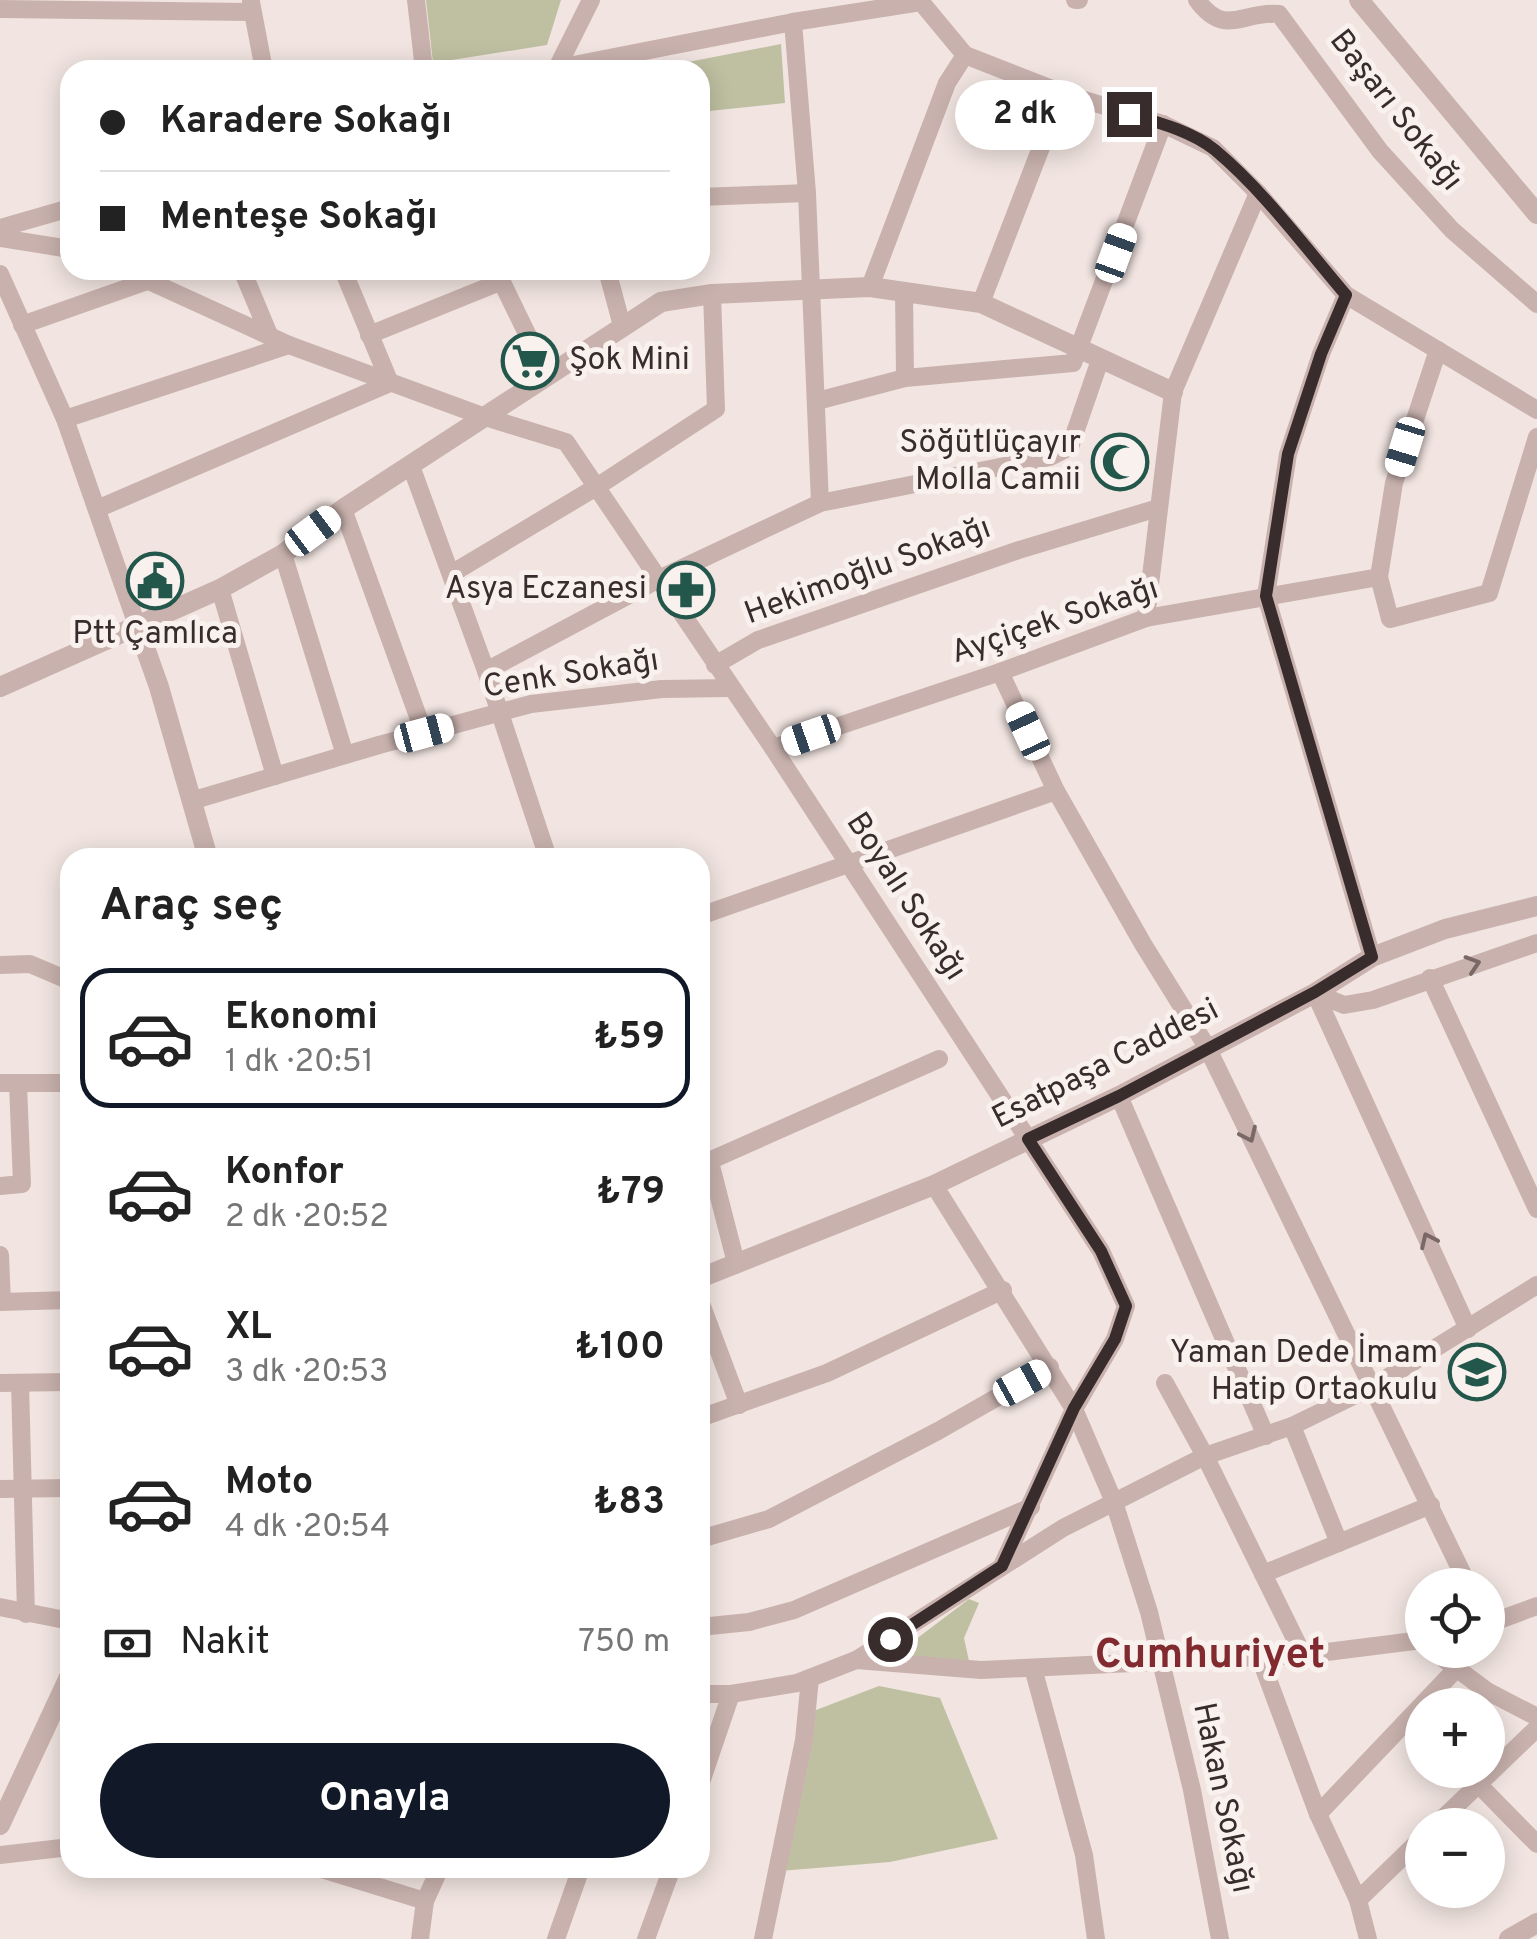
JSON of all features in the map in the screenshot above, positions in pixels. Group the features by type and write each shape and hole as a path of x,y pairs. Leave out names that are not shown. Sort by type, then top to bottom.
{"street":[{"path":"416,0 423,60"},
{"path":"559,60 591,0"},
{"name":"Başarı Sokağı","path":"1197,0 1210,18 1228,22 1262,12 1278,14 1380,151 1452,230 1537,304"},
{"path":"1359,0 1537,214"},
{"path":"600,60 920,1 966,54 1062,93 1163,124 1213,148 1258,193 1346,295 1537,410"},
{"path":"0,9 251,6 262,60"},
{"path":"794,22 807,192 820,503"},
{"path":"870,286 947,82 966,54"},
{"path":"980,303 1062,93"},
{"path":"817,402 905,378 1073,363 1163,124"},
{"path":"710,197 807,192"},
{"path":"1146,618 1173,392 1258,193"},
{"path":"0,228 60,211"},
{"path":"0,238 60,247"},
{"path":"0,274 65,419 159,687 205,848"},
{"path":"22,325 150,280"},
{"name":"Hekimoğlu Sokağı","path":"150,280 289,345 485,417 566,442 731,688"},
{"path":"246,280 270,337"},
{"path":"97,509 390,383 347,280"},
{"path":"369,335 489,280"},
{"path":"500,280 547,375"},
{"path":"610,280 622,326"},
{"path":"0,687 220,589 282,554 343,508 661,302 712,294 870,286 980,303 1173,392"},
{"path":"904,292 905,378"},
{"path":"451,574 716,409 712,294"},
{"path":"1346,295 1321,354 1288,454 1266,596 1372,957"},
{"path":"65,419 289,345"},
{"path":"1438,350 1394,483 1379,577 1390,619 1488,593 1537,437"},
{"path":"486,670 658,578 820,503 1050,457 1070,446 1100,360"},
{"path":"411,466 486,670 545,848"},
{"path":"343,508 424,733"},
{"name":"Hekimoğlu Sokağı","path":"714,664 758,640 1019,550 1158,508"},
{"path":"282,554 345,755"},
{"name":"Ayçiçek Sokağı","path":"773,748 1146,618 1379,577"},
{"path":"220,589 275,776"},
{"path":"1000,672 1056,791 1143,944 1208,1047 1460,1568"},
{"name":"Cenk Sokağı","path":"192,801 531,704 662,689 731,688"},
{"name":"Boyalı Sokağı","path":"731,688 1101,1251 1126,1306 1115,1339 1074,1408"},
{"path":"710,913 1056,791"},
{"name":"Esatpaşa Caddesi","path":"710,1274 934,1185 1119,1096 1315,992 1372,957 1445,929 1537,906"},
{"path":"1315,992 1344,1005 1373,1000 1537,944"},
{"path":"0,965 30,964 60,977"},
{"path":"1430,978 1537,1210"},
{"path":"1315,992 1468,1329"},
{"path":"710,1162 939,1059"},
{"path":"0,1186 22,1184 9,1084 60,1083"},
{"path":"1119,1096 1266,1436"},
{"path":"710,1180 736,1264"},
{"name":"Hakan Sokağı","path":"934,1185 1074,1408 1114,1502 1150,1612 1214,1892 1220,1939"},
{"path":"0,1255 1,1302 60,1300"},
{"path":"710,1415 827,1374 1003,1290"},
{"path":"710,1694 732,1694 810,1678 856,1660 1002,1566 1114,1502 1205,1456 1292,1426 1374,1386 1536,1290"},
{"path":"710,1328 739,1405"},
{"path":"710,1536 769,1519 1050,1368"},
{"path":"0,1383 60,1382"},
{"path":"20,1383 26,1614"},
{"path":"1165,1383 1303,1655"},
{"path":"1002,1566 1074,1408"},
{"path":"1292,1426 1339,1542"},
{"path":"0,1489 60,1488"},
{"path":"1263,1574 1432,1504"},
{"path":"710,1626 749,1622 794,1610 1031,1507"},
{"path":"1505,1618 1537,1606"},
{"path":"0,1607 60,1619"},
{"path":"856,1660 982,1670 1303,1655 1405,1645"},
{"path":"1259,1656 1318,1814 1358,1900 1368,1939"},
{"path":"1034,1668 1084,1856 1096,1939"},
{"path":"1318,1814 1457,1668 1488,1691 1537,1717"},
{"path":"763,1939 804,1740 810,1678"},
{"path":"710,1757 732,1694"},
{"path":"0,1825 60,1696"},
{"path":"1505,1758 1537,1728"},
{"path":"1453,1808 1474,1788"},
{"path":"1482,1788 1537,1844"},
{"path":"0,1855 60,1848"},
{"path":"1358,1900 1405,1854"},
{"path":"356,1878 426,1901"},
{"path":"420,1939 426,1901 436,1878"},
{"path":"556,1939 578,1878"},
{"path":"646,1939 668,1878"},
{"path":"1509,1939 1537,1923"}],"green space":[{"path":"426,0 561,0 547,45 433,60"},
{"path":"781,44 785,103 710,111 710,60 699,60"},
{"path":"969,1599 979,1603 964,1638 969,1661 905,1657 907,1646"},
{"path":"879,1686 940,1698 998,1839 890,1862 780,1871 816,1710"}],"place":[{"name":"Şok Mini","path":"530,361"},
{"name":"Söğütlüçayır Molla Camii","path":"1120,462"},
{"name":"Ptt Çamlıca","path":"155,581"},
{"name":"Asya Eczanesi","path":"686,590"},
{"name":"Yaman Dede İmam Hatip Ortaokulu","path":"1477,1372"}],"district":[{"name":"Cumhuriyet","path":"1210,1656"}],"route":[{"path":"890,1639 1002,1566 1074,1408 1115,1339 1126,1306 1101,1251 1028,1139 1119,1096 1315,992 1372,957 1266,596 1288,454 1321,354 1346,295 1258,193 1213,148 1163,124 1129,114"}]}
